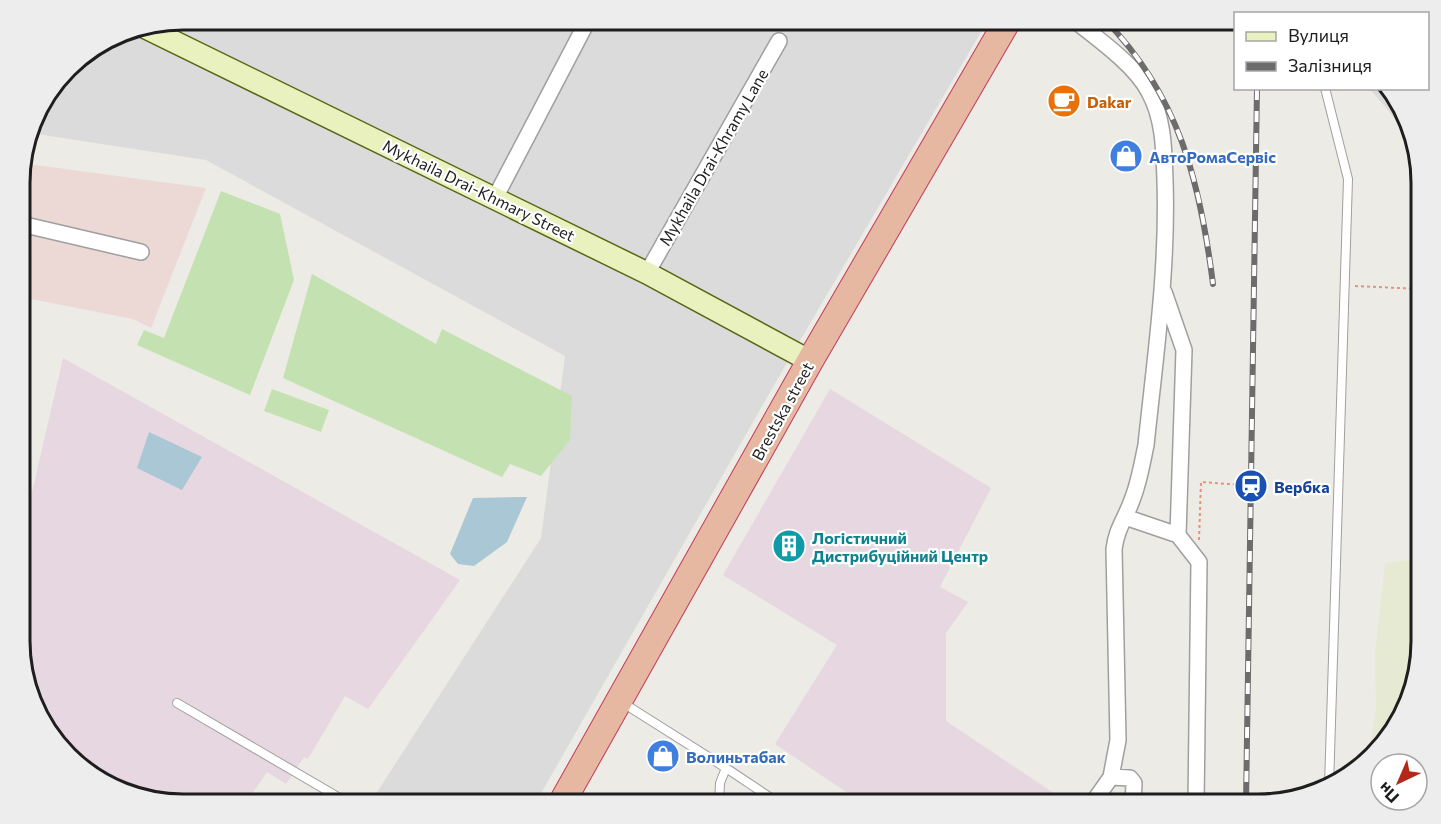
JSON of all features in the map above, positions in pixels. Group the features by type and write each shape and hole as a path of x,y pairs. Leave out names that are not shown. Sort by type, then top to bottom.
{"highway":[{"name":"Brestska street","path":"567,794 810,361 1002,30"}],"main road":[{"name":"Mykhaila Drai-Khmary Street","path":"156,33 647,273 810,361"}],"street":[{"path":"495,198 583,30"},
{"path":"1085,30 1138,77 1148,89 1155,105 1163,140 1166,200 1162,287 1146,445 1140,476 1125,517 1117,529 1114,549 1118,740 1111,777 1099,794"},
{"name":"Mykhaila Drai-Khramy Lane","path":"647,273 779,41"},
{"path":"30,226 141,252"},
{"path":"1162,287 1184,350 1178,535"},
{"path":"1125,517 1178,535 1199,562 1196,794"},
{"path":"1111,777 1130,778 1134,783 1133,794"}],"lane":[{"path":"1326,90 1348,179 1329,776"},
{"path":"620,701 765,794"},
{"path":"177,704 333,794"},
{"path":"719,794 720,783 726,768"}],"path":[{"path":"1343,285 1411,288"},
{"path":"1199,562 1201,482 1242,485"}],"shaded area":[{"path":"173,30 982,30 781,373 541,794 376,794 541,538 565,356 206,160 38,134 50,106 82,68 124,42 153,33"},
{"path":"1371,90 1379,90 1398,123"},
{"path":"31,164 206,188 151,328 133,319 30,299"},
{"path":"63,358 460,580 368,709 345,696 308,759 304,757 286,784 267,772 252,794 163,793 143,789 106,774 68,742 46,709 38,690 31,661 30,501"},
{"path":"830,389 991,488 940,587 968,602 946,633 946,721 1055,794 849,794 775,744 837,645 723,575"}],"green space":[{"path":"221,191 280,214 294,280 250,395 137,345 144,330 164,338"},
{"path":"312,274 436,344 442,329 572,396 570,440 541,476 510,464 502,477 283,378"},
{"path":"272,389 329,410 321,432 264,411"},
{"path":"1411,560 1411,651 1408,671 1391,718 1371,743 1376,708 1375,654 1385,563"}],"water":[{"path":"149,432 202,457 182,490 137,468"},
{"path":"527,497 507,542 474,566 458,564 450,554 473,498"}],"railway":[{"path":"1114,30 1151,79 1182,142 1201,210 1213,284"},
{"path":"1246,794 1257,90"}],"place":[{"name":"Dakar","path":"1064,101"},
{"name":"АвтоРомаСервіс","path":"1126,156"},
{"name":"Вербка","path":"1251,486"},
{"name":"Логістичний Дистрибуційний Центр","path":"789,546"},
{"name":"Волиньтабак","path":"663,756"}]}
